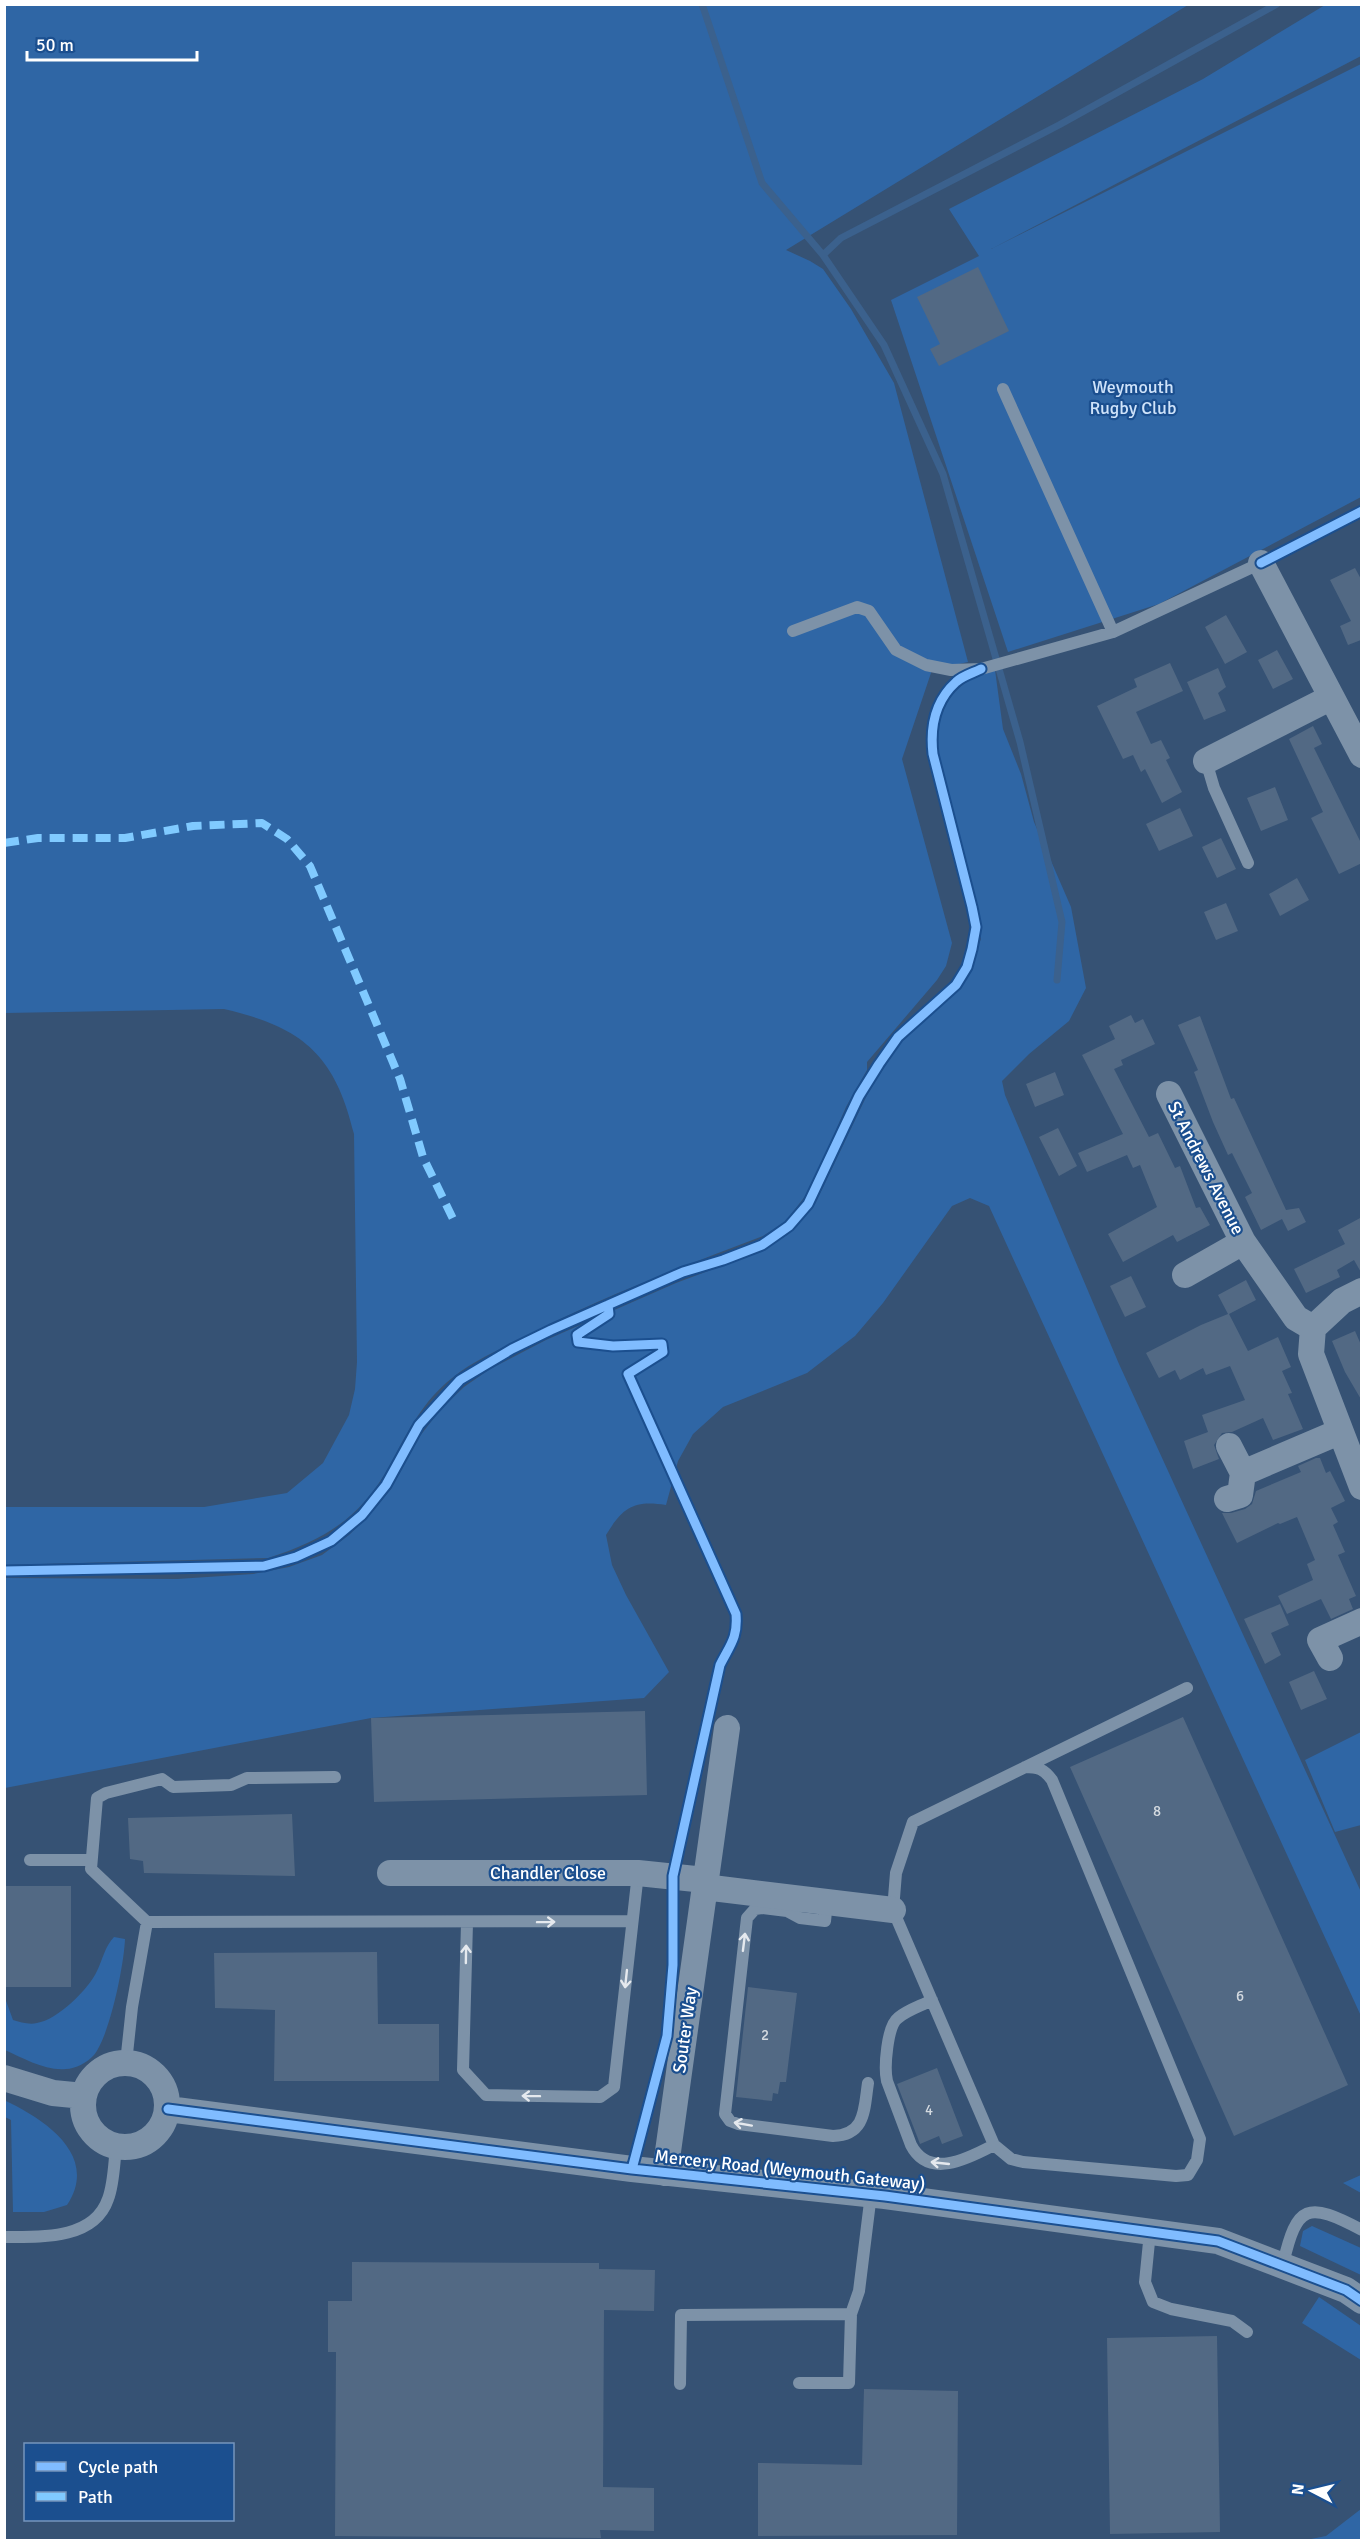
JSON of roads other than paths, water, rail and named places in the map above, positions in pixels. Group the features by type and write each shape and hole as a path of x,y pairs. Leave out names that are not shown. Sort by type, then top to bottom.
{"street":[{"path":"1261,563 1330,698 1362,754"},
{"path":"1206,761 1330,698"},
{"name":"St Andrews Avenue","path":"1169,1094 1243,1242 1296,1318 1312,1328"},
{"name":"St Andrews Avenue","path":"1185,1275 1243,1242"},
{"path":"1362,1291 1342,1300 1312,1328 1311,1354 1362,1487"},
{"path":"1243,1473 1339,1432"},
{"path":"1227,1499 1239,1495 1243,1473 1230,1446"},
{"path":"1330,1658 1320,1640 1362,1621"},
{"name":"Souter Way","path":"665,2173 704,1883 728,1728"},
{"name":"Chandler Close","path":"390,1873 638,1874 704,1883"},
{"path":"704,1883 826,1911 893,1910"},
{"path":"126,2063 144,2067 156,2075 167,2094 168,2109 162,2128 153,2138 142,2145 130,2148 116,2147 105,2143 87,2125 84,2096 92,2080 102,2070 116,2064 126,2063"},
{"path":"4,2078 53,2094 84,2096"},
{"name":"Mercery Road (Weymouth Gateway)","path":"168,2109 665,2173 871,2194 1218,2241 1346,2290 1362,2301"}],"lane":[{"path":"1003,389 1113,632"},
{"path":"793,631 857,607 869,611 896,650 926,665 951,670 981,669 1113,632 1261,563"},
{"path":"1206,761 1214,788 1248,863"},
{"path":"1025,1767 1037,1767 1045,1771 1052,1780 1200,2139 1193,2169 1188,2175 1176,2176 1023,2162 1011,2159 994,2145 893,1910 897,1873 913,1822 1025,1767 1187,1688"},
{"path":"335,1777 247,1778 231,1785 173,1786 162,1779 106,1792 97,1798 94,1804 91,1869 147,1922 632,1921"},
{"path":"30,1860 90,1860"},
{"path":"467,1923 463,2070 486,2095 600,2097 614,2087 638,1874"},
{"path":"826,1911 800,1918 787,1911 762,1908 755,1909 747,1918 724,2109 727,2118 733,2123 833,2136 847,2134 860,2123 864,2116 868,2083"},
{"path":"126,2063 132,2007 147,1922"},
{"path":"932,2000 898,2018 890,2032 886,2081 911,2145 914,2152 929,2162 952,2164 965,2161 994,2145"},
{"path":"4,2237 67,2234 93,2220 108,2199 116,2147"},
{"path":"799,2383 849,2383 851,2314 859,2291 871,2194"},
{"path":"1283,2265 1292,2231 1297,2220 1304,2215 1318,2212 1362,2230"},
{"path":"1150,2232 1145,2282 1153,2302 1171,2309 1232,2321 1247,2332"},
{"path":"680,2384 681,2315 851,2314"}],"waterway":[{"path":"702,4 762,183 823,255 884,345 943,474 1020,742 1062,922 1057,980"},
{"path":"823,255 841,238 1059,125 1277,4"}],"park label":[{"name":"Weymouth Rugby Club","path":"1133,397"}]}
